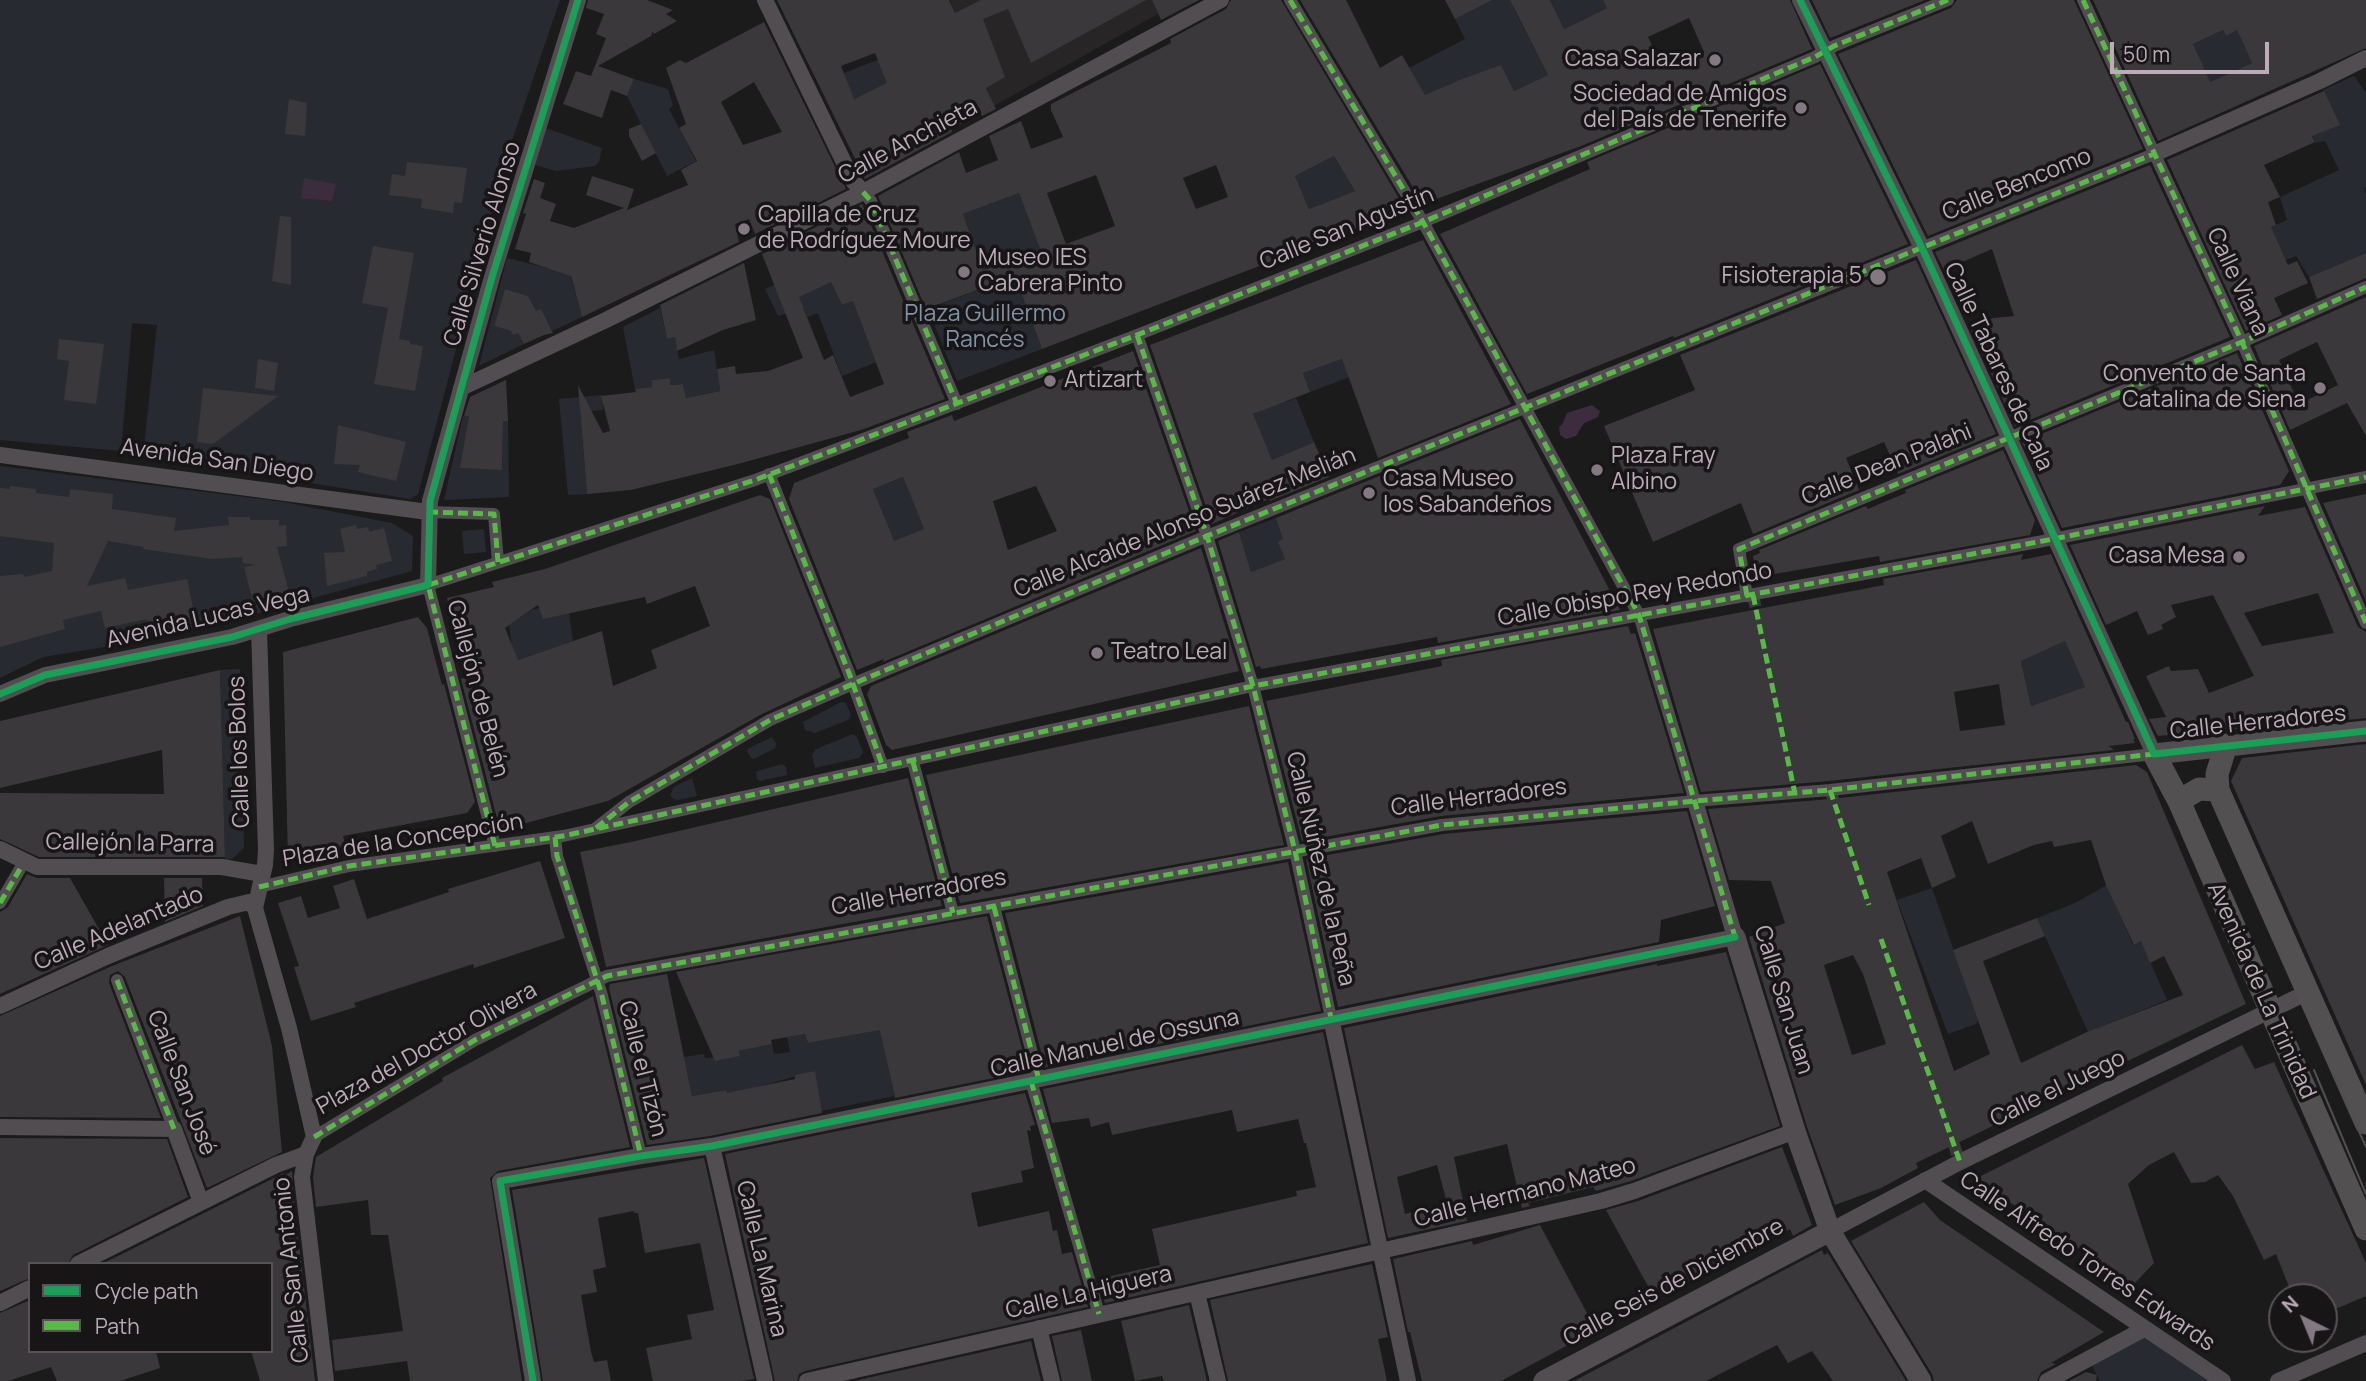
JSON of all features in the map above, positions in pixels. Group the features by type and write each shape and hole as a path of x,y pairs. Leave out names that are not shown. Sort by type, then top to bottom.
{"main road":[{"path":"2179,801 2199,789 2218,790 2217,774 2225,745"},
{"name":"Avenida de La Trinidad","path":"2154,754 2179,801 2366,1229"},
{"name":"Avenida de La Trinidad","path":"2218,790 2366,1123"}],"street":[{"name":"Calle Silverio Alonso","path":"428,585 429,506 492,277 578,0"},
{"path":"765,0 853,181 871,201 957,404"},
{"name":"Calle Anchieta","path":"461,388 606,320 863,192 1221,0"},
{"name":"Calle San Juan","path":"1290,0 1423,222 1639,615 1735,937 1795,1130 1830,1231 1921,1381"},
{"name":"Calle Tabares de Cala","path":"1800,0 1922,248 2154,754"},
{"name":"Calle San Agustín","path":"428,585 755,480 1137,335 1423,222 1948,0"},
{"name":"Calle Viana","path":"2083,0 2242,342 2366,623"},
{"name":"Calle Bencomo","path":"1525,407 2154,155 2320,82 2366,58"},
{"name":"Calle Dean Palahi","path":"1747,596 1739,549 2242,342 2366,288"},
{"name":"Calle Núñez de la Peña","path":"1137,335 1206,536 1253,687 1296,851 1408,1381"},
{"name":"Calle Alcalde Alonso Suárez Melián","path":"855,679 1525,407"},
{"name":"Avenida San Diego","path":"0,455 429,506"},
{"path":"769,474 855,679 883,767"},
{"name":"Calle Obispo Rey Redondo","path":"913,762 1253,687 2055,538 2366,477"},
{"path":"429,506 495,514 498,562"},
{"name":"Avenida Lucas Vega","path":"0,694 45,675 260,629 428,585"},
{"name":"Callejón de Belén","path":"428,585 495,846"},
{"name":"Calle los Bolos","path":"255,908 266,850 260,629"},
{"name":"Plaza de la Concepción","path":"593,830 629,802 770,720 855,679"},
{"name":"Calle Herradores","path":"602,982 953,913 1442,825 1830,790 2366,731"},
{"path":"913,762 953,913"},
{"name":"Plaza de la Concepción","path":"261,881 555,837 913,762"},
{"name":"Plaza de la Concepción","path":"555,837 557,856 602,982"},
{"name":"Callejón la Parra","path":"0,849 37,867 222,867 261,881"},
{"path":"0,903 20,869"},
{"name":"Calle Adelantado","path":"0,1006 108,956 228,907 248,902 255,908"},
{"path":"994,907 1035,1081 1099,1314"},
{"path":"255,908 289,1028 314,1136"},
{"name":"Calle Manuel de Ossuna","path":"533,1381 500,1181 712,1146 1735,937"},
{"name":"Calle San José","path":"117,980 201,1202"},
{"name":"Plaza del Doctor Olivera","path":"314,1136 475,1040 602,982"},
{"name":"Calle el Tizón","path":"602,982 641,1156"},
{"name":"Calle el Juego","path":"1830,1231 1926,1180 2308,992"},
{"path":"0,1127 174,1129"},
{"name":"Calle Hermano Mateo","path":"1382,1251 1612,1198 1795,1130"},
{"name":"Calle San Antonio","path":"314,1136 306,1154 302,1177 326,1381"},
{"name":"Calle La Marina","path":"712,1146 765,1381"},
{"path":"82,1262 276,1165 306,1154"},
{"name":"Calle Alfredo Torres Edwards","path":"1926,1180 2223,1381"},
{"name":"Calle Seis de Diciembre","path":"1544,1381 1830,1231"},
{"name":"Calle La Higuera","path":"807,1381 1382,1251"},
{"path":"0,1303 28,1289"},
{"path":"1197,1293 1218,1381"},
{"path":"1040,1328 1052,1381"},
{"path":"2047,1381 2144,1329"},
{"path":"2278,1381 2366,1343"}],"shaded area":[{"path":"950,0 1152,0 1158,14 994,106"},
{"path":"304,178 336,184 332,201 301,198"},
{"path":"1592,405 1600,411 1598,417 1584,423 1576,436 1566,439 1560,435 1559,427 1567,413"}],"green space":[{"path":"0,0 560,0 507,155 418,494 410,499 143,456 157,325 132,323 121,451 0,440"},
{"path":"1494,0 1528,0 1513,7 1548,75 1514,91 1501,65 1461,90 1457,81 1439,89 1429,105 1409,68 1465,39 1455,19"},
{"path":"1550,0 1603,0 1607,8 1564,29"},
{"path":"2223,30 2226,35 2237,30 2252,63 2208,83 2193,44"},
{"path":"898,52 900,79 846,102 834,77"},
{"path":"2354,76 2366,93 2366,253 2309,277 2296,256 2278,263 2271,227 2287,220 2280,197 2339,170 2325,141 2316,143 2307,124 2334,113 2323,90"},
{"path":"634,79 668,89 673,105 669,109 696,161 667,176 627,96"},
{"path":"543,127 602,148 599,162 595,166 556,171 532,164"},
{"path":"1334,156 1355,191 1309,209 1295,176"},
{"path":"1019,193 1040,249 983,270 963,214"},
{"path":"557,230 582,317 552,331 541,310 532,313 528,296 505,289 494,326 518,333 524,344 479,366 507,258 547,268"},
{"name":"Plaza Guillermo Rancés","path":"1015,276 1042,349 957,381 928,309"},
{"path":"785,280 821,286 831,282 842,305 853,301 876,362 842,376 818,313 807,317 804,308 778,316 765,289"},
{"path":"660,308 667,339 675,337 679,359 714,350 720,391 686,398 683,384 670,385 670,378 652,380 652,387 635,389 623,327"},
{"path":"1342,359 1350,377 1310,392 1303,373"},
{"path":"602,395 603,410 580,412 587,494 568,495 559,399"},
{"path":"1283,395 1286,402 1296,398 1314,442 1272,460 1252,415 1260,411 1259,404"},
{"path":"463,416 469,416 461,468 502,469 503,421 508,421 509,497 444,500"},
{"path":"0,466 284,502 392,523 413,536 412,571 244,617 135,642 43,657 0,678"},
{"path":"885,473 889,483 903,477 924,529 870,551 861,529 885,519 869,479"},
{"path":"1276,518 1280,529 1289,525 1293,535 1279,542 1285,559 1251,572 1239,532"},
{"path":"484,529 486,552 464,554 462,531"},
{"path":"539,608 569,613 573,641 468,677 451,616 464,613 475,658 512,647 509,625"},
{"path":"2061,632 2085,687 2031,706 2021,661"},
{"path":"240,669 244,848 225,861 220,670"},
{"path":"841,702 846,703 851,715 848,720 815,733 805,730 803,722"},
{"path":"853,734 863,752 859,758 815,768 812,755 816,749"},
{"path":"772,737 776,743 775,748 751,758 747,751 749,748"},
{"path":"782,764 786,767 787,775 760,781 757,779 756,772"},
{"path":"692,778 697,796 673,799 670,795 674,787"},
{"path":"2107,885 2133,945 2141,941 2167,1000 2088,1032 2037,918 2075,903"},
{"path":"1932,888 1978,1020 1976,1024 1948,1034 1897,900"},
{"path":"879,1021 894,1096 821,1111 814,1071 757,1087 729,1108 726,1090 692,1096 684,1057 704,1054 705,1058 740,1056 739,1051 772,1044 774,1054 790,1052 787,1037 805,1034 808,1043 868,1032"},
{"path":"2144,1329 2223,1381 2100,1381 2089,1360"}],"building":[{"path":"588,0 647,0 673,10 666,14 677,21 654,34 653,31 651,36 598,66 634,79 627,96 611,90 602,118 563,104 576,71 591,76 606,38 596,34 604,14 586,8"},
{"path":"777,0 949,0 955,13 981,0 1146,0 1031,63 1008,9 983,19 1005,77 986,88 996,109 982,116 980,113 951,129 952,132 865,179","holes":["875,53 887,83 854,99 841,66"]},
{"path":"1152,0 1199,0 1161,20"},
{"path":"1231,0 1281,0 1406,210 1042,349 1015,276 926,309 878,196 959,152 966,173 998,160 989,136 1021,121 1031,149 1063,137 1051,104 1171,43 1170,39 1226,9","holes":["1334,156 1355,191 1309,209 1295,176","1216,165 1228,197 1196,209 1183,178","1096,175 1115,226 1066,244 1047,193","1019,193 1040,249 983,270 963,214"]},
{"path":"1300,0 1346,0 1380,68 1402,55 1425,95 1501,65 1514,91 1548,75 1510,0 1550,0 1564,29 1607,8 1603,0 1790,0 1812,49 1581,146 1423,204","holes":["1689,18 1704,52 1663,69 1648,37"]},
{"path":"1445,0 1493,0 1455,19"},
{"path":"1812,0 1925,0 1830,38"},
{"path":"1957,0 2074,0 2143,149 1928,236 1838,54 1951,8"},
{"path":"2093,0 2366,0 2366,48 2158,141","holes":["2223,30 2226,36 2237,30 2252,63 2210,82 2193,44"]},
{"path":"764,22 846,189 755,234 749,219 735,224 739,242 582,317 571,276 529,262 531,253 515,249 534,179 545,183 540,198 556,204 550,221 574,228 624,208 586,195 592,176 634,189 627,210 688,185 681,170 697,161 679,128 686,124 666,68 680,60 686,63","holes":["754,82 782,132 743,145 721,102"]},
{"path":"1820,64 1908,244 1527,394 1440,234 1590,169 1587,162"},
{"path":"2324,91 2340,125 2312,136 2315,142 2264,165 2280,197 2268,202 2276,225 2271,227 2288,265 2297,261 2308,283 2274,298 2282,315 2246,331 2167,160"},
{"path":"289,99 307,103 305,136 285,134"},
{"path":"641,124 656,153 642,161 629,136 629,129"},
{"path":"407,162 467,168 462,203 454,202 453,213 421,208 422,199 389,195 392,174 405,176"},
{"path":"2150,165 2230,337 2015,426 1970,328 1993,318 2014,316 1992,249 1944,270 1935,252"},
{"path":"862,204 945,399 861,430 738,464 631,490 587,494 578,385 603,433 610,431 601,396 636,392 635,389 652,387 652,380 670,378 670,385 683,384 686,398 720,391 717,369 735,366 736,374 768,371 803,358 762,254","holes":["831,282 842,305 853,301 884,384 850,397 833,355 824,360 799,297"]},
{"path":"280,216 291,217 291,285 272,281"},
{"path":"1423,240 1511,404 1378,458 1342,359 1303,373 1310,392 1253,414 1272,460 1314,442 1329,477 1212,524 1150,345"},
{"path":"373,246 414,253 399,339 423,346 415,391 374,384 388,308 362,303"},
{"path":"2366,253 2366,278 2317,299 2309,277"},
{"path":"1916,260 1996,434 1898,474 1884,442 1846,458 1859,490 1753,534 1741,503 1653,542 1604,426 1695,390 1680,355"},
{"path":"744,263 756,320 723,330 677,351 675,337 667,339 660,305"},
{"path":"505,289 528,296 536,311 541,309 553,333 524,344 518,333 513,335 511,331 494,326"},
{"path":"2366,297 2366,436 2347,403 2290,430 2254,346","holes":["2317,342 2338,385 2299,404 2279,360"]},
{"path":"59,339 104,344 96,404 64,400 69,361 57,359"},
{"path":"1133,351 1196,531 883,662 884,659 857,670 789,499 794,483 909,438 907,432 952,415 954,421","holes":["903,477 924,529 894,541 873,489","1036,486 1057,531 1008,550 993,501"]},
{"path":"2237,353 2289,471 2280,485 2062,528 2022,442"},
{"path":"258,359 278,363 274,391 255,388"},
{"path":"506,380 508,421 503,421 502,470 460,468 469,416 464,416 470,397"},
{"path":"203,388 278,396 213,444 197,442"},
{"path":"1520,419 1620,610 1438,643 1437,637 1261,669 1260,666 1256,667 1218,541 1239,532 1251,572 1285,559 1278,542 1283,539 1276,518"},
{"path":"338,425 406,442 396,481 358,472 360,465 334,464"},
{"path":"2003,450 2035,520 2030,535 1880,562 1879,556 1757,577 1753,556 1760,553 1759,550 1866,506 1868,509 1906,493 1905,490"},
{"path":"10,486 36,489 36,493 69,497 70,489 113,494 112,509 176,518 174,531 229,525 228,517 279,520 279,526 286,525 287,546 277,547 291,600 262,606 260,600 253,602 244,567 255,565 243,563 242,557 212,559 108,541 87,586 125,578 128,590 187,579 196,623 149,632 147,619 105,628 101,611 63,620 65,629 0,647 0,576 23,574 24,577 52,571 54,543 0,536 0,488 10,489"},
{"path":"2366,494 2366,601 2323,503"},
{"path":"760,495 770,499 841,677 760,715 608,801 500,830 461,679 478,673 464,613 451,616 447,598 494,587 492,582 545,569","holes":["695,586 710,626 651,650 657,668 613,686 602,631 518,660 505,628 538,605 543,619 645,597 647,604"]},
{"path":"2265,506 2258,516 2305,507 2358,627 2366,632 2366,718 2254,730 2255,727 2158,736 2149,719 2166,717 2146,676 2169,666 2171,671 2198,669 2209,693 2254,676 2213,595 2171,605 2176,617 2161,625 2163,629 2148,635 2137,611 2106,625 2070,545","holes":["2318,593 2334,633 2262,646 2244,613"]},
{"path":"356,525 357,529 368,527 369,532 384,528 392,561 376,565 377,569 367,572 367,576 327,586 324,553 345,552 340,529"},
{"path":"1201,548 1239,671 892,750 886,745 867,694 871,686"},
{"path":"2023,554 2021,560 2051,554 2128,722 2135,743 2109,746 2114,750 1701,792 1653,629 1884,585 1883,579","holes":["2065,641 2085,687 2031,706 2021,661","1999,684 2005,725 1960,731 1954,692"]},
{"path":"418,617 427,628 475,802 467,813 343,836 346,847 288,860 283,652"},
{"path":"1628,626 1631,634 1635,633 1684,793 1441,816 1302,841 1266,701 1442,666 1441,660"},
{"path":"220,670 225,857 39,857 0,839 0,793 164,794 162,750 0,788 0,721"},
{"path":"1249,706 1284,845 960,903 926,775"},
{"path":"2366,744 2366,1085 2231,781 2242,758"},
{"path":"2136,765 2147,772 2246,1004 1916,1163 1918,1168 1881,1188 1835,1205 1807,1127 1749,937 1785,923 1771,881 1729,880 1708,809 1831,799","holes":["1972,821 1988,864 2034,845 2052,841 2054,847 2091,840 2106,885 2134,945 2141,941 2150,963 2164,956 2183,995 2087,1032 2021,1063 1983,961 2045,936 2037,918 1953,950 1990,1054 1954,1071 1887,872 1921,858 1932,888 1956,877 1941,836","1853,955 1863,974 1886,1044 1852,1055 1824,965"]},
{"path":"908,778 942,906 606,967 580,852"},
{"path":"1687,811 1715,906 1661,920 1659,942 1338,1007 1306,859 1443,834"},
{"path":"540,861 565,938 474,968 473,964 354,1003 356,1007 311,1021 294,967 299,966 278,903 301,896 308,918 340,908 333,886 354,879 367,919 449,892 448,889"},
{"path":"1288,862 1321,1011 1045,1067 1005,913"},
{"path":"27,874 37,878 70,878 108,945 0,994 0,912 8,907"},
{"path":"164,878 202,878 203,906 165,922"},
{"path":"240,916 272,1046 282,1152 207,1188 125,977 118,971 110,975 109,983 161,1118 0,1117 0,1016 112,966"},
{"path":"987,916 1028,1071 895,1098 880,1030 808,1043 805,1034 771,1040 772,1044 739,1051 740,1056 715,1061 676,972"},
{"path":"1726,952 1780,1126 1631,1181 1596,1191 1593,1187 1528,1203 1530,1206 1522,1208 1507,1144 1454,1157 1467,1221 1388,1238 1344,1028","holes":["1437,1165 1447,1203 1405,1214 1397,1177"]},
{"path":"667,974 692,1096 726,1090 727,1093 795,1079 795,1075 815,1071 822,1113 710,1136 647,1145 609,988 610,984"},
{"path":"593,996 630,1147 498,1171 490,1178 522,1381 410,1381 407,1361 335,1371 332,1340 403,1331 388,1235 371,1235 368,1200 316,1207 313,1177 316,1157 443,1081 442,1078"},
{"path":"1323,1032 1368,1243 1105,1303 1098,1279 1160,1265 1152,1229 1297,1196 1296,1191 1316,1187 1306,1143 1298,1119 1237,1132 1232,1110 1112,1135 1109,1122 1091,1127 1089,1118 1052,1123 1043,1089"},
{"path":"2242,1045 2255,1069 2274,1062 2366,1263 2366,1296 2338,1308 2338,1283 2287,1283 2276,1254 2264,1260 2233,1196 2218,1175 2205,1182 2191,1183 2174,1152 2149,1165 2128,1184 2154,1263 2133,1285 1975,1179"},
{"path":"1025,1093 1035,1125 1030,1126 1031,1131 1027,1130 1034,1168 1021,1171 1023,1182 971,1193 978,1227 1049,1211 1053,1231 1057,1230 1062,1254 1072,1252 1088,1307 805,1371 799,1374 797,1381 775,1381 725,1154"},
{"path":"0,1138 167,1139 188,1197 73,1255 69,1262 28,1262 28,1279 0,1291"},
{"path":"1782,1147 1812,1225 1793,1236 1790,1229 1655,1299 1606,1210 1638,1201"},
{"path":"704,1158 754,1379 653,1381 646,1348 692,1339 687,1315 714,1310 700,1243 645,1253 638,1213 634,1211 598,1218 606,1267 593,1270 597,1292 581,1295 594,1362 607,1360 611,1381 543,1381 512,1190"},
{"path":"292,1171 315,1381 260,1381 252,1353 273,1353 273,1262 106,1262 283,1173 284,1176"},
{"path":"1924,1202 1940,1220 2104,1332 2051,1363 2056,1364 2041,1372 2037,1381 1934,1381 1851,1241"},
{"path":"1540,1225 1596,1330 1501,1381 1422,1381 1408,1332 1393,1259 1472,1241 1473,1245"},
{"path":"1822,1250 1824,1255 1828,1253 1906,1381 1833,1381 1812,1351 1788,1363 1777,1345 1706,1381 1574,1381"},
{"path":"1372,1264 1388,1337 1378,1339 1387,1381 1228,1381 1210,1300"},
{"path":"28,1301 28,1353 156,1353 160,1368 120,1381 57,1381 51,1367 8,1381 0,1381 0,1313"},
{"path":"1189,1305 1207,1381 1164,1381 1162,1376 1135,1381 1121,1321"},
{"path":"1081,1330 1092,1381 1062,1381 1052,1336"},
{"path":"1031,1341 1041,1381 854,1381"},
{"path":"2086,1372 2097,1375 2096,1381 2069,1381"}],"tunnel":[{"path":"1753,595 1795,794"},
{"path":"1830,790 1869,905"},
{"path":"1881,939 1960,1162"}],"tram line":[{"path":"2328,1062 2366,1147"},
{"path":"2314,1070 2366,1194"}],"marked path":[{"path":"1290,0 1423,222 1639,615 1735,937"},
{"path":"495,846 428,585 755,480 1137,335 1423,222 1948,0"},
{"path":"2083,0 2242,342 2366,623"},
{"path":"596,828 629,802 770,720 862,680 1207,536 2154,154"},
{"path":"863,192 871,201 957,404"},
{"path":"1747,596 1739,549 2242,342 2366,287"},
{"path":"1137,335 1207,536 1253,686 1295,851 1331,1018"},
{"path":"769,474 849,673 883,767"},
{"path":"259,887 349,866 563,836 1253,686 2038,542 2366,477"},
{"path":"428,512 494,514 498,562"},
{"path":"1753,595 1795,794"},
{"path":"314,1137 475,1040 607,976 1442,825 1830,790 2154,754"},
{"path":"913,762 953,913"},
{"path":"1830,790 1869,905"},
{"path":"555,837 557,856 601,992 641,1156"},
{"path":"0,903 20,869"},
{"path":"994,907 1039,1080"},
{"path":"1881,939 1960,1162"},
{"path":"117,980 174,1129"},
{"path":"1031,1081 1099,1314"}],"cycle path":[{"path":"0,694 45,675 232,637 290,619 428,585 430,501 492,277 578,0"},
{"path":"1800,0 1922,248 2154,754 2366,731"},
{"path":"533,1381 500,1181 712,1146 1735,937"}],"place":[{"name":"Casa Salazar","path":"1715,60"},
{"name":"Sociedad de Amigos del País de Tenerife","path":"1801,108"},
{"name":"Capilla de Cruz de Rodríguez Moure","path":"744,229"},
{"name":"Museo IES Cabrera Pinto","path":"964,272"},
{"name":"Fisioterapia 5","path":"1878,277"},
{"name":"Artizart","path":"1050,381"},
{"name":"Convento de Santa Catalina de Siena","path":"2320,388"},
{"name":"Plaza Fray Albino","path":"1597,470"},
{"name":"Casa Museo los Sabandeños","path":"1369,493"},
{"name":"Casa Mesa","path":"2239,557"},
{"name":"Teatro Leal","path":"1097,653"}]}
